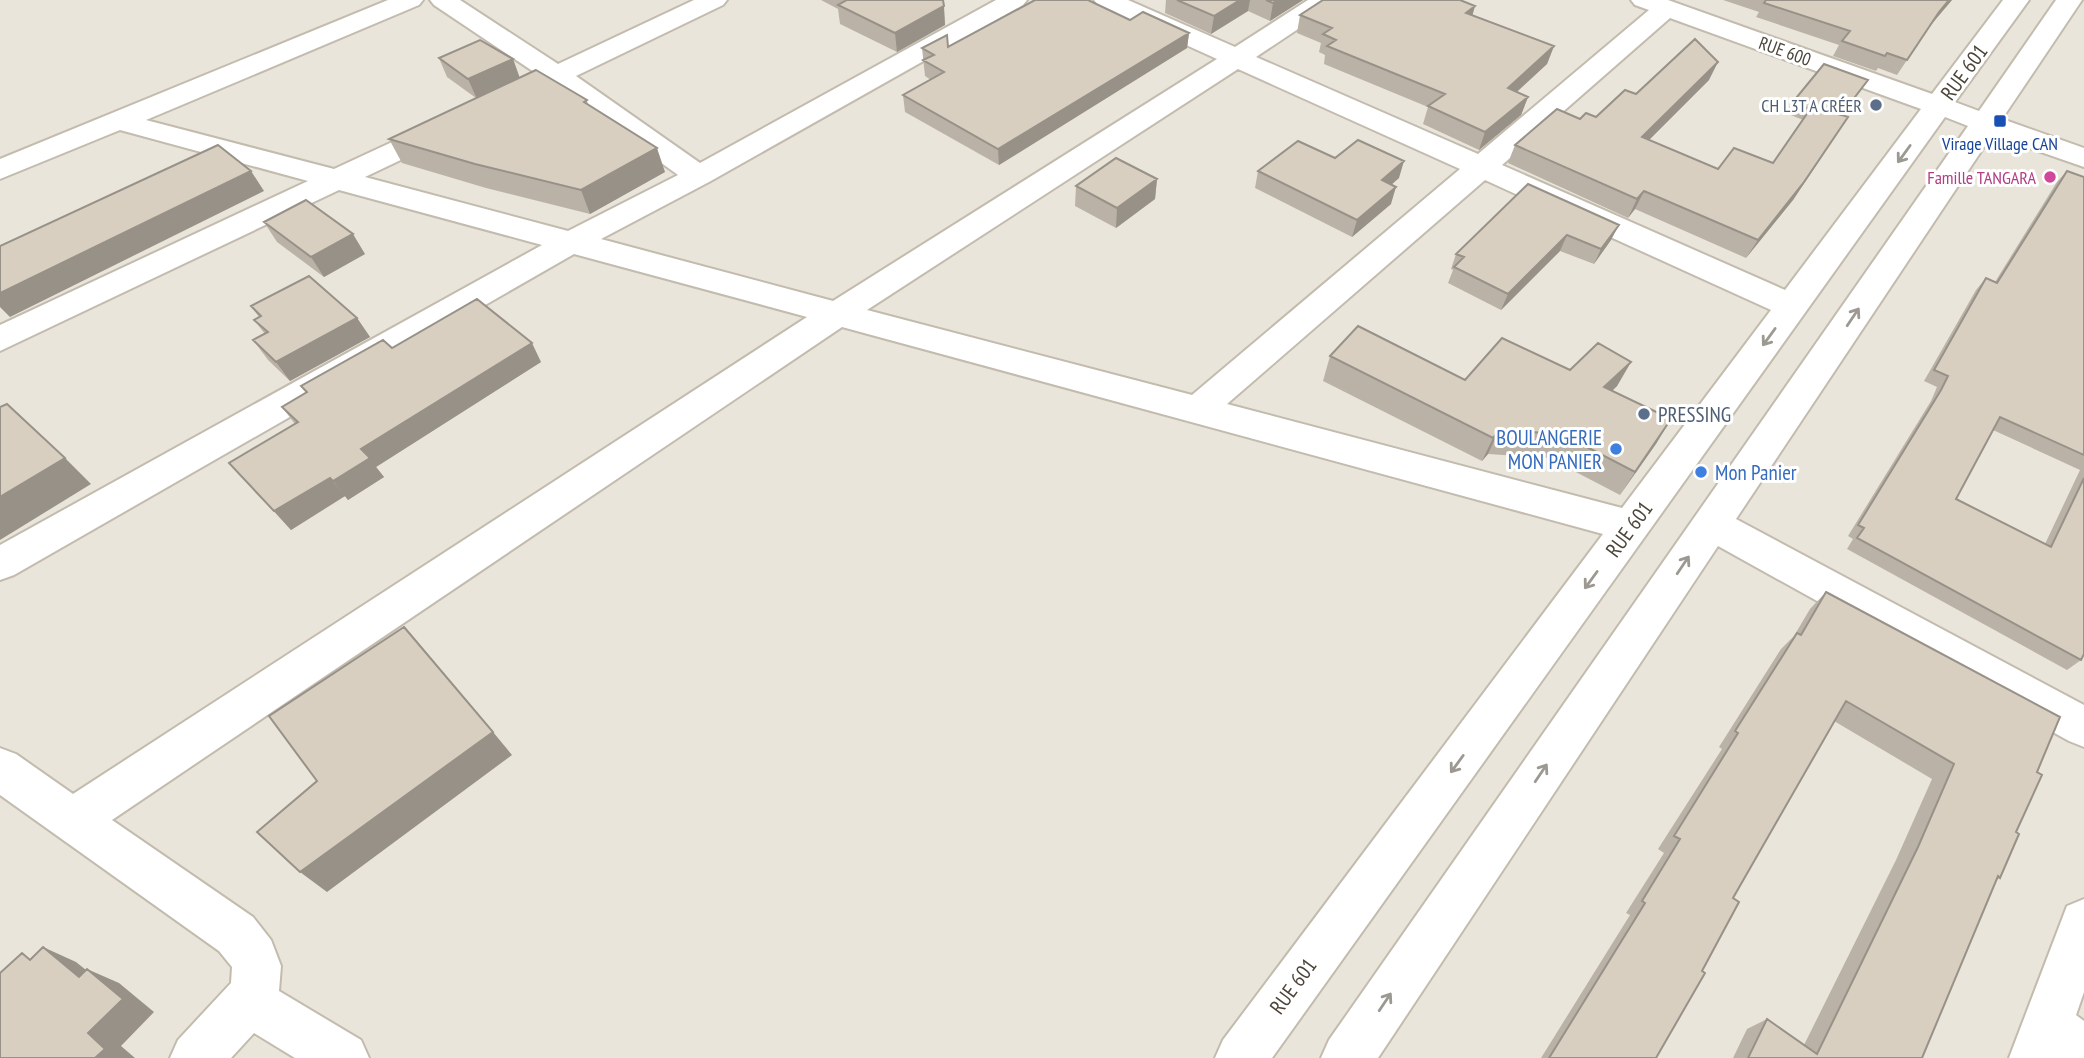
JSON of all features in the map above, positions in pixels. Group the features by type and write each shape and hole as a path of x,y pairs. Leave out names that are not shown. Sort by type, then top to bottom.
{"street":[{"path":"0,170 410,0"},
{"path":"443,0 557,75 699,176"},
{"path":"0,339 714,0"},
{"path":"0,564 571,242 699,176 1014,0"},
{"path":"1107,0 1792,306"},
{"path":"73,820 838,313 1325,0"},
{"name":"RUE 601","path":"1241,1058 2016,0"},
{"path":"1347,1058 1985,123 2071,11 2024,0"},
{"path":"1199,409 1483,168 1656,4"},
{"name":"RUE 600","path":"1656,4 2084,159"},
{"path":"118,121 1632,526"},
{"path":"1711,524 2084,727"},
{"path":"0,769 236,934 252,950 259,966 258,979 249,1001 196,1058"},
{"path":"2055,1045 2084,923"},
{"path":"249,1001 343,1058"}],"shaded area":[{"path":"0,0 2084,0 2084,1058 0,1058"}],"building":[{"path":"847,0 943,0 944,6 895,33 838,5"},
{"path":"1035,0 1088,0 1130,20 1143,12 1189,33 998,149 903,95 944,72 923,60 934,55 922,48 947,35 948,47"},
{"path":"1177,0 1240,0 1214,16"},
{"path":"1323,0 1460,0 1475,6 1466,13 1554,46 1508,88 1528,97 1485,132 1428,106 1445,94 1327,46 1336,40 1323,34 1332,28 1300,15"},
{"path":"1766,0 1949,0 1907,60 1887,53 1885,56 1842,41 1850,31 1764,3"},
{"path":"1695,39 1718,62 1642,137 1718,169 1734,148 1773,163 1813,105 1848,117 1804,182 1758,240 1644,191 1637,199 1515,145 1557,109 1580,119 1586,113 1596,117 1625,90 1636,94"},
{"path":"480,40 513,59 468,79 439,58"},
{"path":"1824,64 1868,80 1841,115 1813,105 1810,109 1792,103"},
{"path":"536,70 587,100 584,102 657,148 581,190 389,139"},
{"path":"1358,140 1404,161 1382,180 1396,187 1357,220 1258,171 1298,141 1335,158"},
{"path":"218,145 251,171 0,293 0,246"},
{"path":"1116,158 1157,179 1117,208 1076,186"},
{"path":"2067,171 2084,177 2084,455 2000,417 1956,499 2051,547 2084,478 2084,654 2081,660 1857,538 1864,528 1858,525 1948,376 1934,370 1986,278 1997,283"},
{"path":"1528,184 1619,225 1601,249 1567,235 1508,294 1454,267 1464,257 1456,254"},
{"path":"306,200 353,234 311,257 264,222"},
{"path":"309,276 357,318 276,362 253,340 268,332 254,320 261,316 251,306"},
{"path":"477,299 532,343 361,449 370,458 333,481 330,478 274,511 229,463 298,422 282,407 307,392 301,386 383,340 392,348"},
{"path":"1358,326 1465,380 1502,338 1570,370 1598,343 1631,362 1604,387 1671,419 1635,472 1562,434 1499,430 1493,438 1330,356"},
{"path":"7,404 65,458 0,497 0,407"},
{"path":"1826,592 2060,717 2037,772 2042,775 2016,832 2019,834 2000,878 1998,876 1922,1058 1748,1058 1767,1019 1817,1054 1918,847 1954,764 1846,701 1733,898 1739,902 1702,971 1705,973 1656,1058 1549,1058 1645,903 1642,901 1680,839 1674,836 1738,733 1735,731 1797,633 1801,635"},
{"path":"404,627 493,732 300,872 257,832 317,781 269,716"},
{"path":"43,947 79,977 87,969 123,999 88,1033 105,1049 95,1058 0,1058 0,973 22,953 30,960"}],"place":[{"name":"CH L3T A CRÉER","path":"1876,105"},
{"name":"Virage Village CAN","path":"2000,121"},
{"name":"Famille TANGARA","path":"2050,177"},
{"name":"PRESSING","path":"1644,414"},
{"name":"BOULANGERIE MON PANIER","path":"1616,449"},
{"name":"Mon Panier","path":"1701,472"}]}
